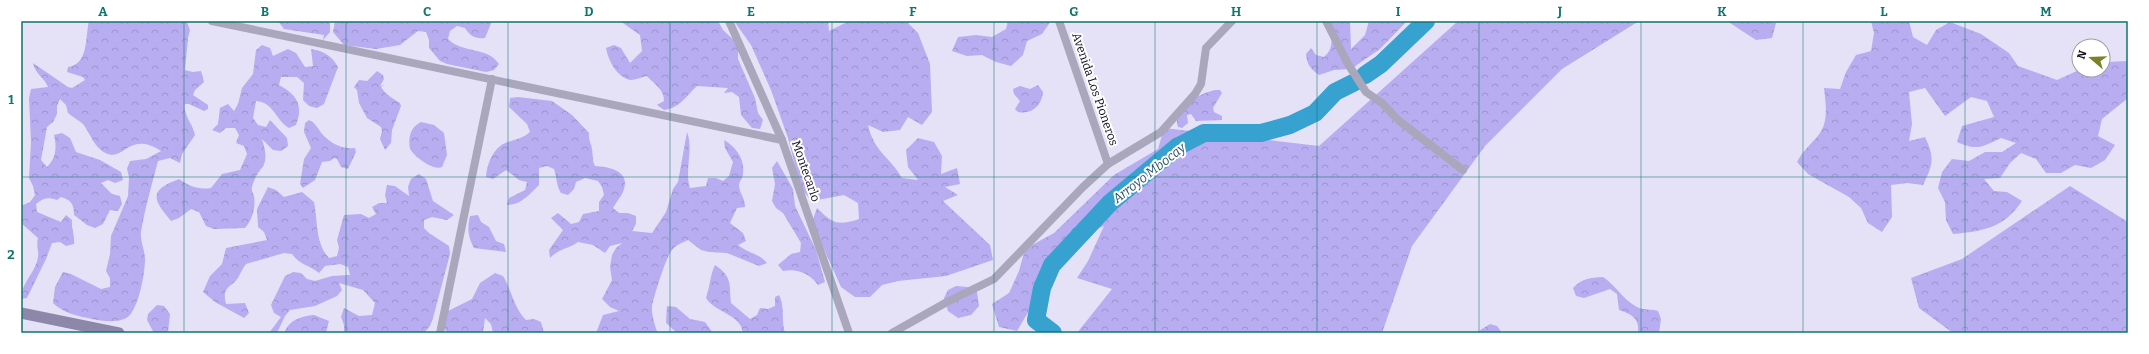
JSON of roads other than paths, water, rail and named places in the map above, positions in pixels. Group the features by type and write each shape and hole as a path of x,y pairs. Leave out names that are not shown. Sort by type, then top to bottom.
{"street":[{"path":"212,21 284,38 386,56 782,140"},
{"name":"Montecarlo","path":"729,21 782,140 849,333"},
{"name":"Avenida Los Pioneros","path":"1059,21 1108,164"},
{"path":"892,333 947,302 994,279 1083,187 1108,164 1161,132 1201,84 1206,48 1232,21"},
{"path":"1326,21 1348,64 1366,92 1382,103 1398,120 1463,170"},
{"path":"440,333 492,79"},
{"path":"21,313 119,333"}],"waterway":[{"name":"Arroyo Mbocay","path":"1365,75 1381,64 1426,21"},
{"name":"Arroyo Mbocay","path":"1053,333 1036,320 1042,288 1052,265 1110,203 1177,147 1204,133 1261,133 1290,125 1315,113 1335,92 1357,81"}]}
